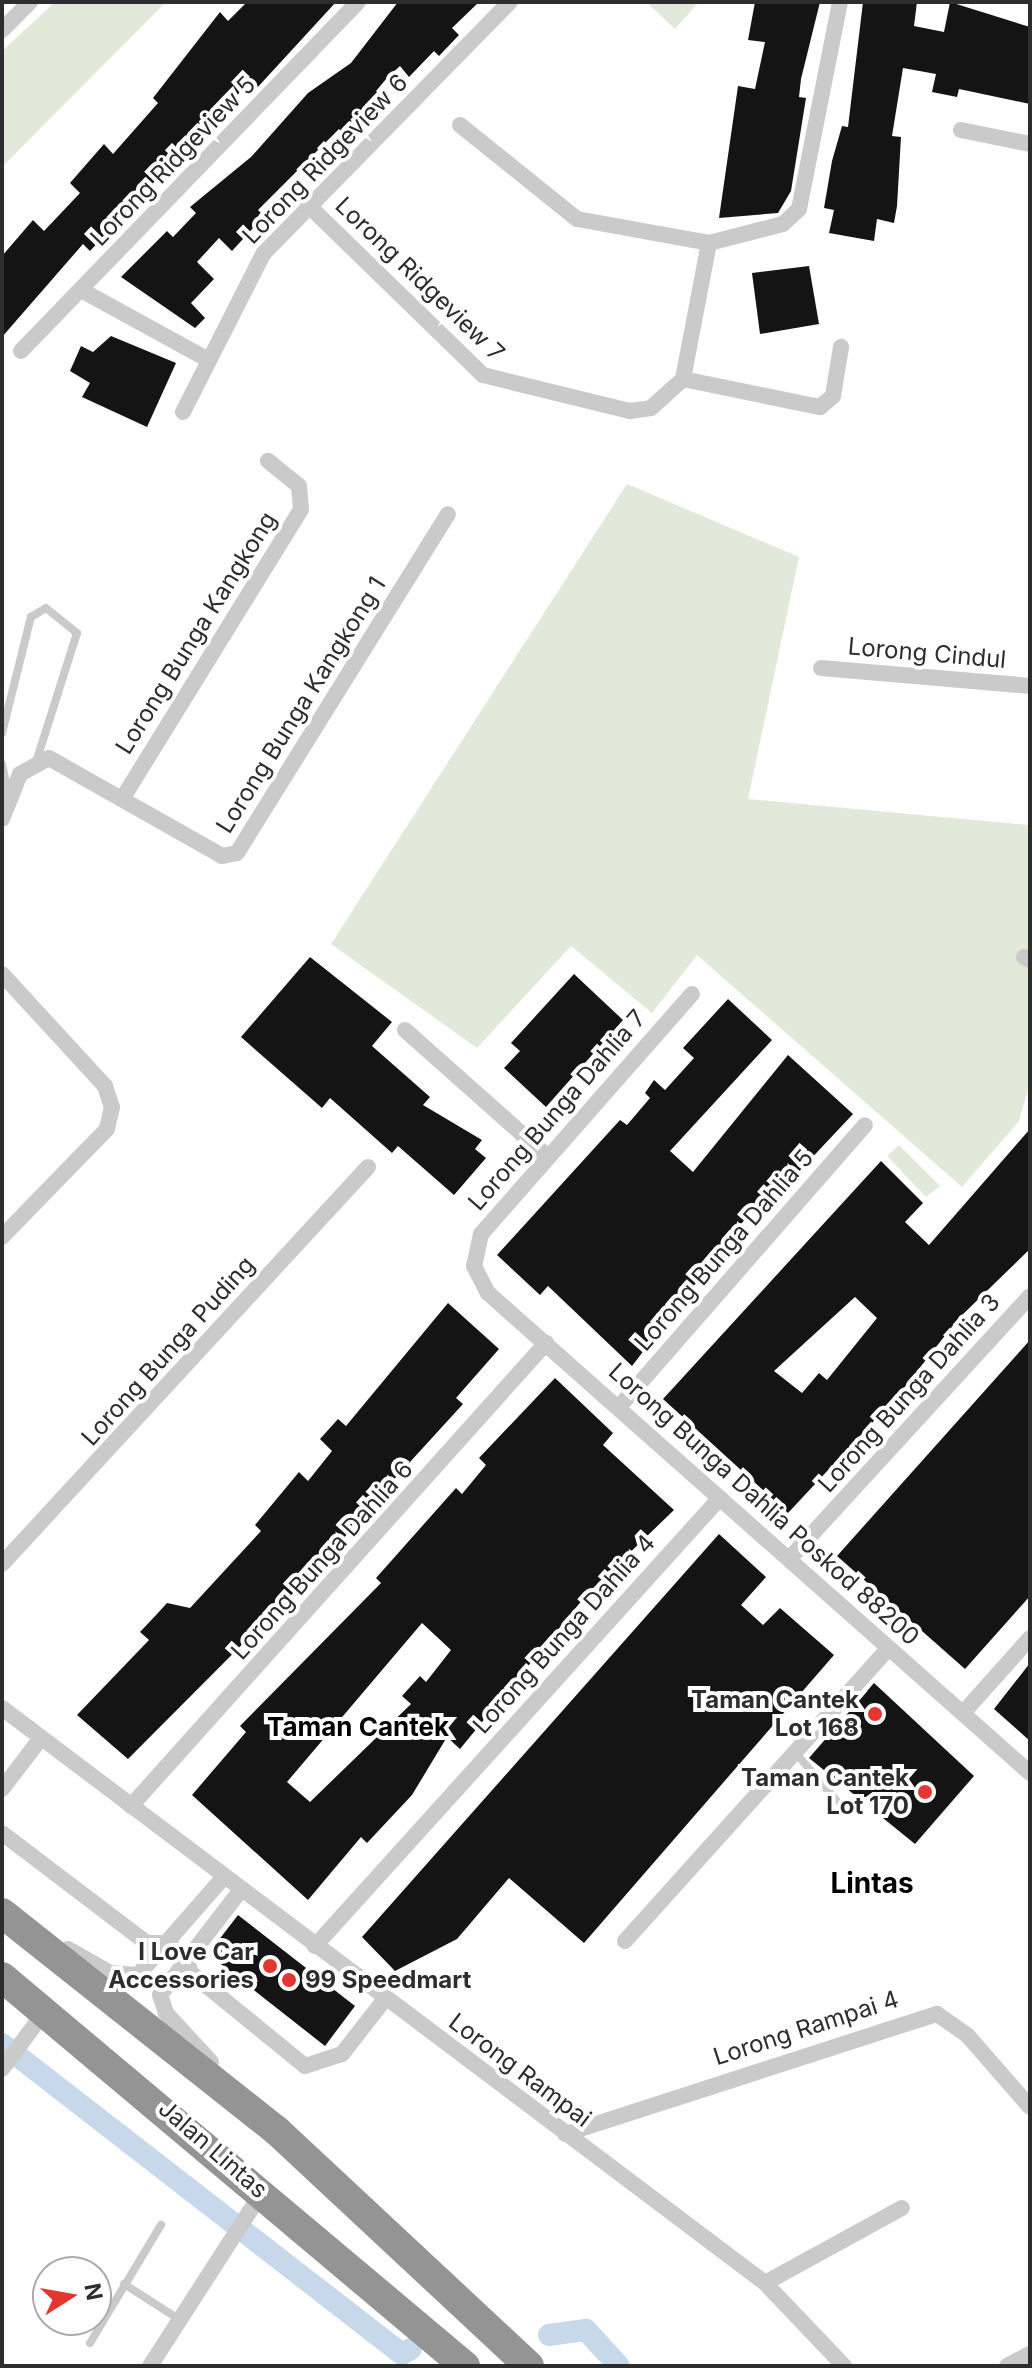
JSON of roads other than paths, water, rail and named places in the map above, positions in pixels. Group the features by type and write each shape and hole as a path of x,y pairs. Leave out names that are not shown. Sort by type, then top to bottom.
{"highway":[{"path":"2,1910 276,2130 393,2218 533,2363"},
{"name":"Jalan Lintas","path":"2,1977 46,2010 258,2202 412,2320 465,2366"},
{"name":"Jalan Lintas","path":"412,2320 449,2366"}],"street":[{"path":"2,30 30,2"},
{"name":"Lorong Ridgeview 5","path":"21,351 358,2"},
{"name":"Lorong Ridgeview 6","path":"183,412 244,282 308,205 510,2"},
{"path":"460,125 577,219 709,243 783,224 799,209 840,2"},
{"path":"961,130 1030,144"},
{"name":"Lorong Ridgeview 7","path":"308,205 497,384 630,411 651,408 683,379"},
{"path":"709,243 683,379 820,407 833,396 841,347"},
{"path":"81,290 207,359"},
{"name":"Lorong Bunga Kangkong","path":"124,796 301,509 299,486 268,461"},
{"name":"Lorong Bunga Kangkong 1","path":"37,759 60,760 222,856 237,853 448,514"},
{"name":"Lorong Cindul","path":"821,668 1030,686"},
{"path":"2,819 5,792 37,759"},
{"path":"2,974 105,1086 112,1107 107,1129 2,1237"},
{"name":"Lorong Bunga Dahlia 7","path":"474,1266 481,1234 692,994"},
{"path":"405,1030 547,1156"},
{"name":"Lorong Bunga Dahlia 5","path":"619,1407 865,1125"},
{"name":"Lorong Bunga Puding","path":"2,1564 368,1167"},
{"name":"Lorong Bunga Dahlia Poskod 88200","path":"474,1266 488,1293 1030,1773"},
{"name":"Lorong Bunga Dahlia 3","path":"790,1558 1030,1296"},
{"name":"Lorong Bunga Dahlia 6","path":"131,1806 546,1343"},
{"name":"Lorong Bunga Dahlia 4","path":"315,1946 720,1498"},
{"path":"963,1713 1030,1638"},
{"path":"625,1941 889,1648"},
{"name":"Lorong Rampai","path":"2,1708 240,1891 765,2283 844,2366"},
{"path":"2,1789 41,1738"},
{"path":"2,1833 147,1943 171,1943"},
{"path":"2,1910 124,1977 148,1969 223,1878"},
{"path":"236,2096 161,2006 166,1980 240,1891"},
{"path":"186,1957 191,1973 305,2066 342,2054 385,1999"},
{"path":"2,2069 46,2010"},
{"name":"Lorong Rampai 4","path":"565,2134 937,2014 968,2036 1030,2107"},
{"path":"150,2366 258,2202"},
{"path":"765,2283 902,2208"},
{"path":"1007,2366 1030,2354"}],"lane":[{"path":"2,733 31,617 46,608 77,633 37,759"},
{"path":"2,764 5,792"},
{"path":"794,1751 836,1800"},
{"path":"90,2343 161,2225"},
{"path":"124,2284 180,2321"}],"waterway":[{"path":"2,2044 402,2354 411,2349"},
{"path":"549,2335 586,2330 619,2366"}],"place":[{"name":"Taman Cantek Lot 168","path":"875,1714"},
{"name":"Taman Cantek Lot 170","path":"925,1792"},
{"name":"I Love Car Accessories","path":"270,1966"},
{"name":"99 Speedmart","path":"289,1980"}],"district":[{"name":"Taman Cantek","path":"358,1727"},
{"name":"Lintas","path":"872,1883"}]}
